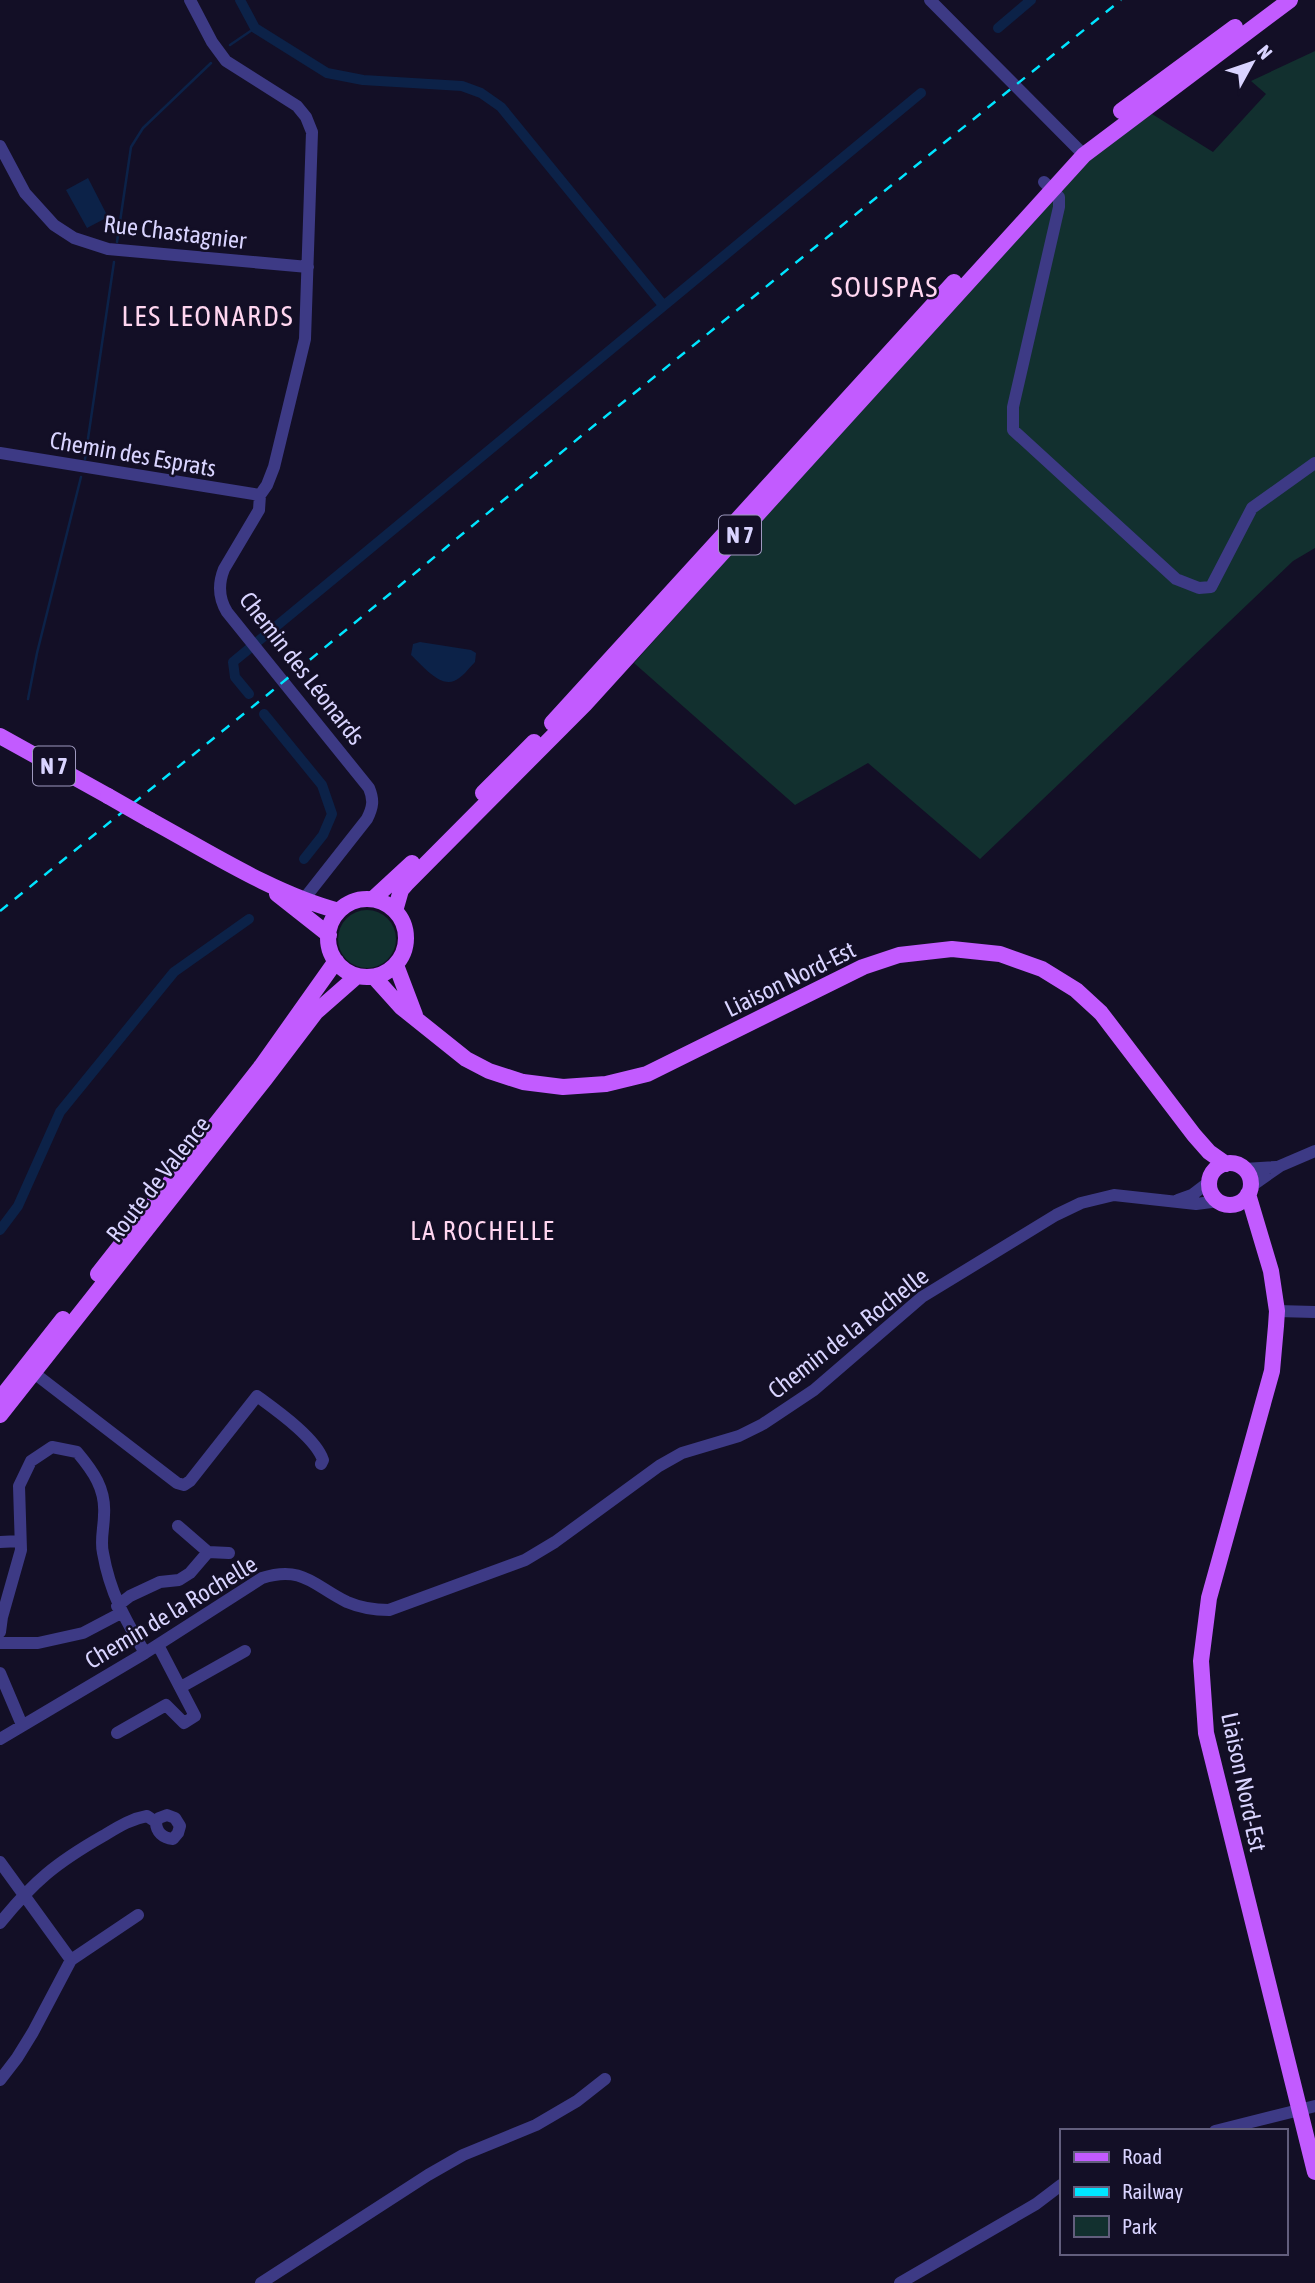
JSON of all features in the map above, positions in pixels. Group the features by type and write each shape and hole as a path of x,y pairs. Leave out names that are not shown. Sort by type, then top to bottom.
{"main road":[{"name":"N 7","path":"373,899 547,729 1081,151 1139,97 1272,0"},
{"name":"N 7","path":"1081,151 1102,139 1290,0"},
{"name":"N 7","path":"395,911 401,890 407,883 585,704 1048,186"},
{"name":"N 7","path":"0,736 241,869 304,899 339,911"},
{"name":"N 7","path":"241,869 300,910 328,935"},
{"path":"373,899 395,911 405,928 406,938 405,948 396,965 386,973 357,976 336,961 328,935 339,911 356,901 373,899"},
{"name":"Liaison Nord-Est","path":"374,976 401,1007 466,1059 489,1071 523,1082 563,1087 606,1084 647,1074 863,967 899,955 952,949 1000,954 1042,970 1085,998 1133,1052 1194,1135 1209,1152 1226,1164"},
{"name":"Route de Valence","path":"0,1398 266,1059 336,961"},
{"path":"396,965 417,1021"},
{"name":"Route de Valence","path":"0,1415 316,1012 357,976"},
{"name":"Liaison Nord-Est","path":"1194,1135 1205,1155 1210,1179"},
{"path":"1236,1164 1244,1169 1249,1177 1249,1190 1241,1201 1225,1203 1211,1193 1210,1179 1217,1167 1236,1164"},
{"name":"Liaison Nord-Est","path":"1249,1190 1271,1271 1277,1311 1272,1371 1209,1598 1200,1661 1206,1733 1307,2108 1315,2172"},
{"name":"Liaison Nord-Est","path":"1225,1203 1260,1237"}],"street":[{"name":"Chemin des Léonards","path":"190,0 212,42 226,61 297,106 306,117 312,132 305,339 274,467 260,495 258,510 220,578 222,603 369,788 373,799 373,807 367,819 304,899"},
{"path":"930,0 1046,119 1081,151"},
{"name":"Rue Chastagnier","path":"0,146 25,192 54,225 74,238 108,249 309,267"},
{"path":"1048,186 1059,197 1059,207 1013,407 1013,430 1176,579 1199,588 1211,587 1252,508 1315,463"},
{"name":"Chemin des Esprats","path":"0,453 260,495"},
{"path":"1249,1190 1280,1166 1315,1151"},
{"path":"1244,1169 1280,1166"},
{"path":"1174,1201 1192,1195 1210,1179"},
{"name":"Chemin de la Rochelle","path":"0,1739 145,1653 262,1578 281,1572 306,1577 347,1602 369,1610 389,1610 525,1560 555,1542 659,1466 682,1453 739,1436 763,1424 814,1390 922,1297 1056,1214 1081,1203 1114,1195 1196,1204 1225,1203"},
{"path":"1277,1311 1315,1312"},
{"path":"34,1373 177,1483 184,1485 190,1481 257,1396 295,1426 320,1452 323,1460 321,1464"},
{"path":"0,1632 21,1550 19,1486 31,1461 52,1447 77,1452 97,1477 105,1510 102,1549 119,1609 145,1653"},
{"path":"178,1526 208,1552 229,1553"},
{"path":"0,1542 20,1541"},
{"path":"0,1643 38,1643 83,1633 119,1609 130,1596 160,1582 179,1580 190,1573 208,1552"},
{"path":"158,1645 195,1716 184,1723 166,1705"},
{"path":"117,1733 166,1705 183,1690 245,1651"},
{"path":"0,1673 3,1690 22,1725"},
{"path":"0,1923 23,1895 63,1860 132,1819 147,1816 156,1822 167,1815 175,1818 180,1826 178,1833"},
{"path":"0,1862 71,1960"},
{"path":"0,2080 22,2049 71,1960 138,1915"},
{"path":"261,2283 438,2169 463,2155 522,2132 577,2101 605,2079"},
{"path":"1223,2129 1307,2108"},
{"path":"900,2283 1036,2204 1060,2186"}],"green space":[{"path":"1315,51 1315,548 1293,561 980,859 868,763 795,805 634,663 1078,165 1152,114 1213,152 1266,94 1251,81"},
{"path":"367,910 378,912 391,923 396,939 394,950 383,963 367,968 356,966 343,955 338,939 340,928 351,915"}],"water":[{"path":"88,178 108,217 87,228 66,190"},
{"path":"420,642 471,650 476,653 475,662 457,680 442,681 411,655 413,644"}],"waterway":[{"path":"240,0 255,28 327,73 363,80 462,86 481,93 501,107 663,305"},
{"path":"998,28 1031,0"},
{"path":"230,45 255,28"},
{"path":"117,242 131,147 143,128 211,63"},
{"path":"249,694 235,677 233,662 921,93"},
{"path":"85,459 114,262"},
{"path":"28,699 81,477"},
{"path":"264,714 322,785 332,814 323,835 304,859"},
{"path":"0,1230 18,1206 60,1112 174,972 249,919"}],"railway":[{"path":"0,911 1121,0"}],"district":[{"name":"SOUSPAS","path":"885,287"},
{"name":"LES LEONARDS","path":"208,316"},
{"name":"LA ROCHELLE","path":"483,1231"}]}
